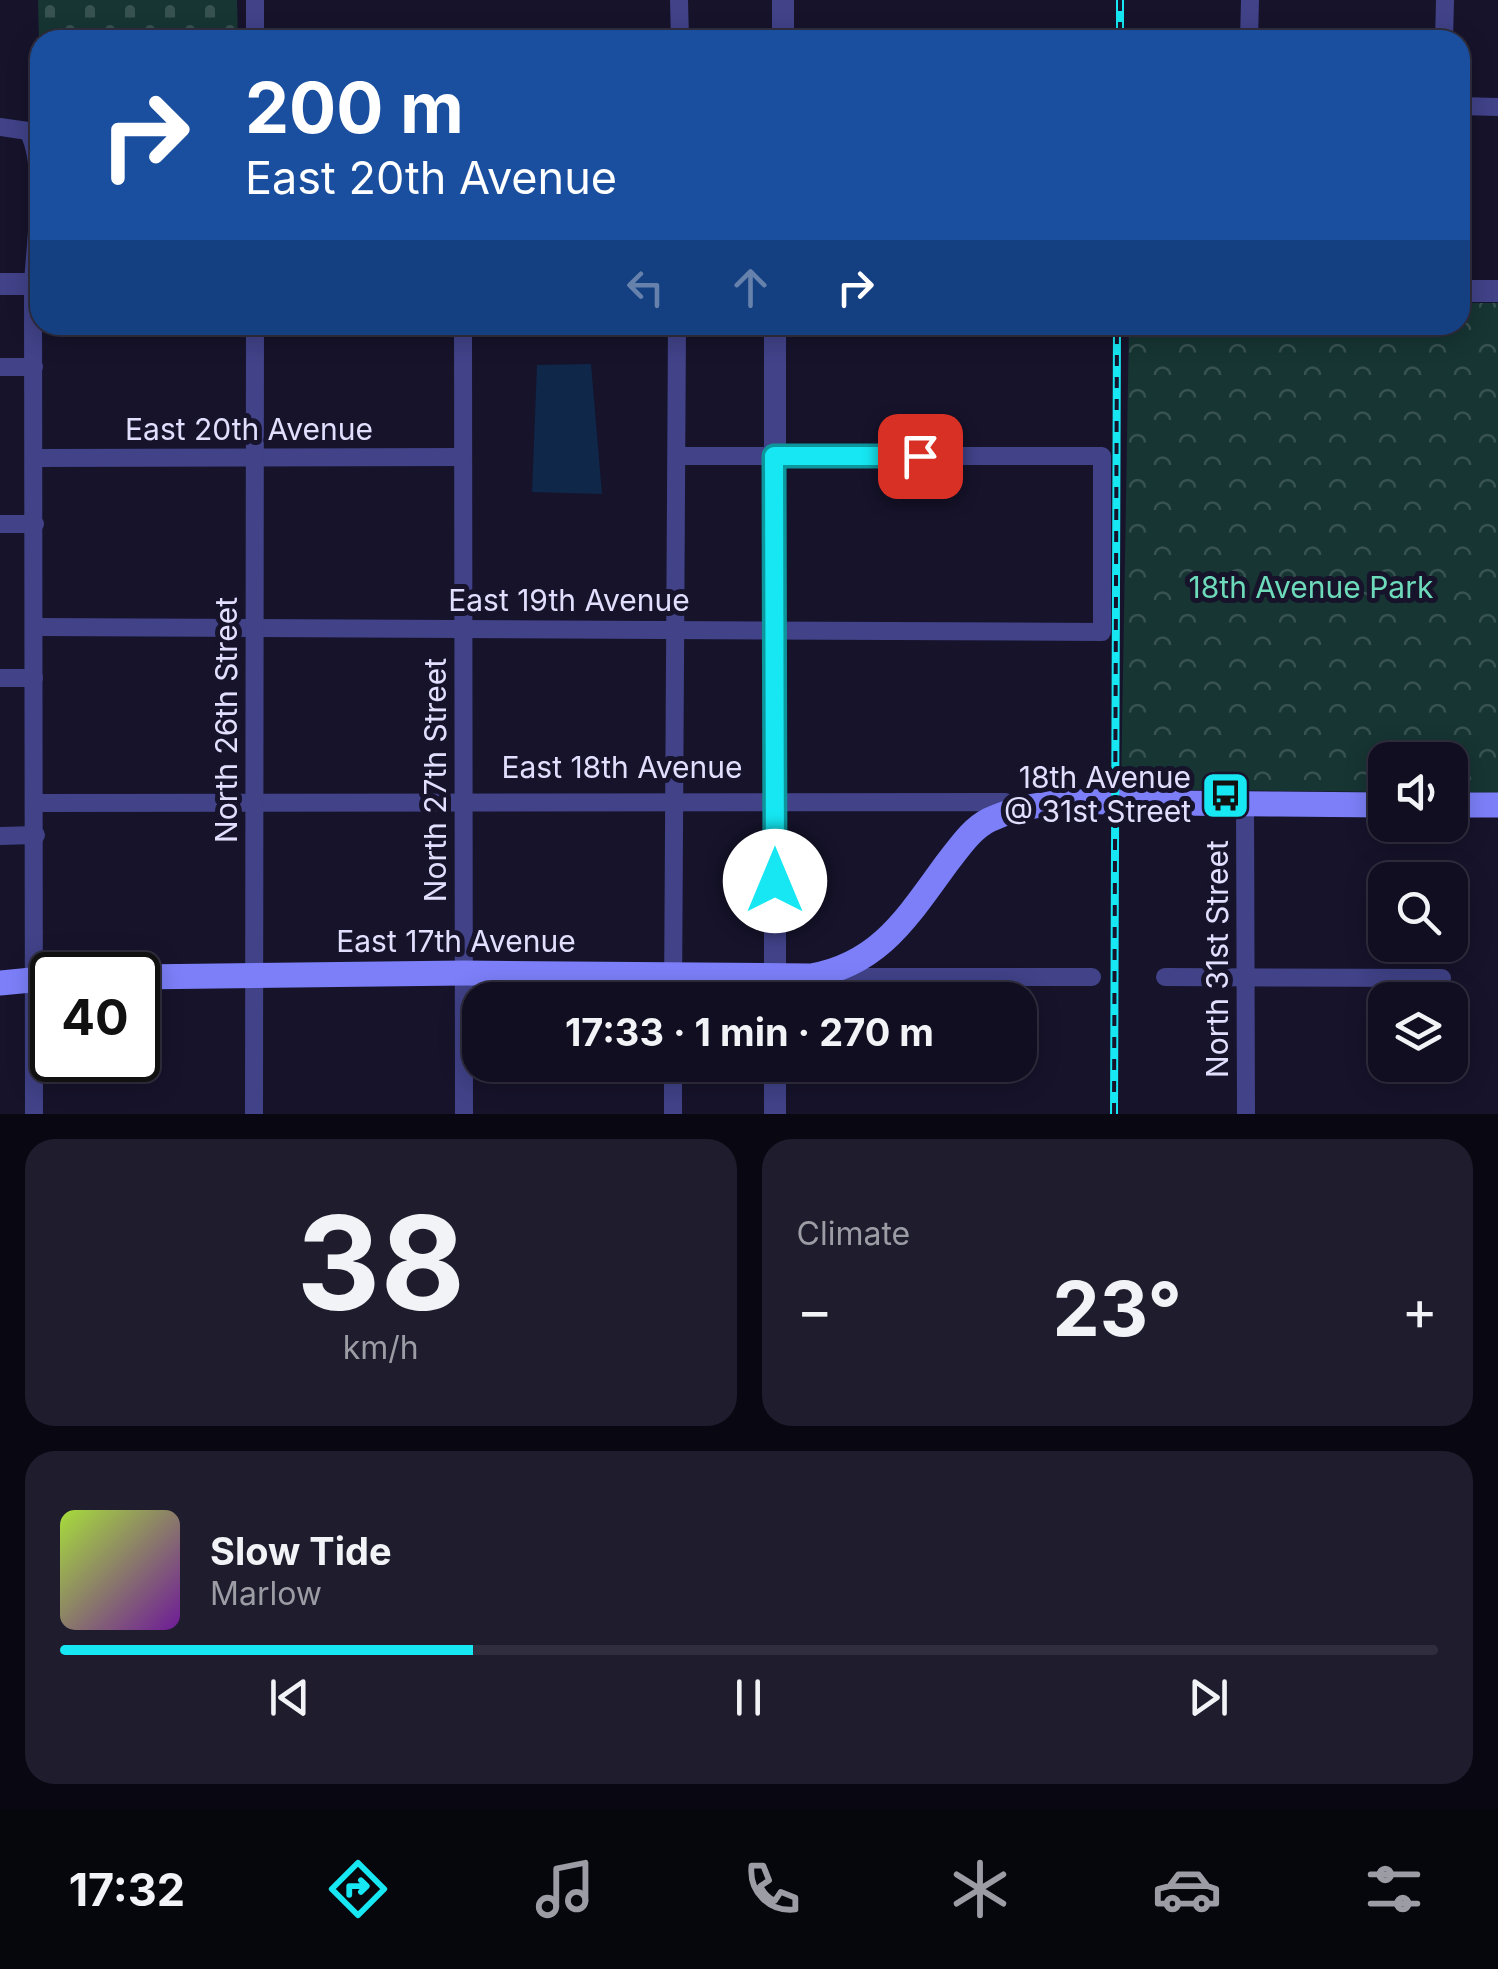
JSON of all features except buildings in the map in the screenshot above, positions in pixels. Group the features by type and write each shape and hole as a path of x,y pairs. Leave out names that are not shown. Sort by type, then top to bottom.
{"main road":[{"name":"East 18th Avenue","path":"1020,809 1058,804 1368,804"},
{"path":"1468,805 1498,805"},
{"path":"833,972 858,963 900,929 964,841 986,821 1020,809"},
{"name":"East 17th Avenue","path":"799,982 833,972"},
{"name":"East 17th Avenue","path":"160,976 464,973 598,982"},
{"path":"0,983 30,980"}],"street":[{"path":"255,0 255,30"},
{"path":"679,0 680,30"},
{"path":"783,0 783,30"},
{"path":"1250,0 1250,30"},
{"path":"1444,0 1444,30"},
{"path":"1470,106 1498,106"},
{"path":"0,127 28,131 30,135"},
{"path":"0,284 30,284"},
{"path":"1470,291 1498,292"},
{"path":"35,335 34,678 43,952"},
{"name":"North 26th Street","path":"254,1114 255,335"},
{"name":"North 27th Street","path":"464,335 464,1114"},
{"path":"673,982 677,335"},
{"path":"774,335 775,982"},
{"path":"0,368 34,367"},
{"path":"677,456 774,456"},
{"name":"East 19th Avenue","path":"36,627 1102,632 1102,456 774,456"},
{"name":"East 20th Avenue","path":"35,458 463,457"},
{"path":"0,524 35,524"},
{"path":"0,678 34,678"},
{"name":"East 18th Avenue","path":"36,803 1005,802 1020,809"},
{"name":"North 31st Street","path":"1244,804 1246,1114"},
{"path":"0,836 36,835"},
{"path":"833,972 855,977 1092,976"},
{"path":"1164,977 1442,978"},
{"path":"34,1114 36,1082"},
{"path":"673,1082 673,1114"},
{"path":"776,1082 776,1114"}],"green space":[{"path":"38,0 237,0 238,30 39,30"},
{"name":"18th Avenue Park","path":"1470,303 1498,303 1498,793 1468,792 1468,742 1368,742 1368,792 1121,789 1129,335 1470,335"}],"water":[{"path":"591,364 602,494 532,492 537,365"}],"railway":[{"path":"1120,0 1120,30"},
{"path":"1114,1114 1117,335"}],"place":[{"name":"18th Avenue @ 31st Street","path":"1226,795"}],"route":[{"path":"775,881 774,456 920,456"}]}
